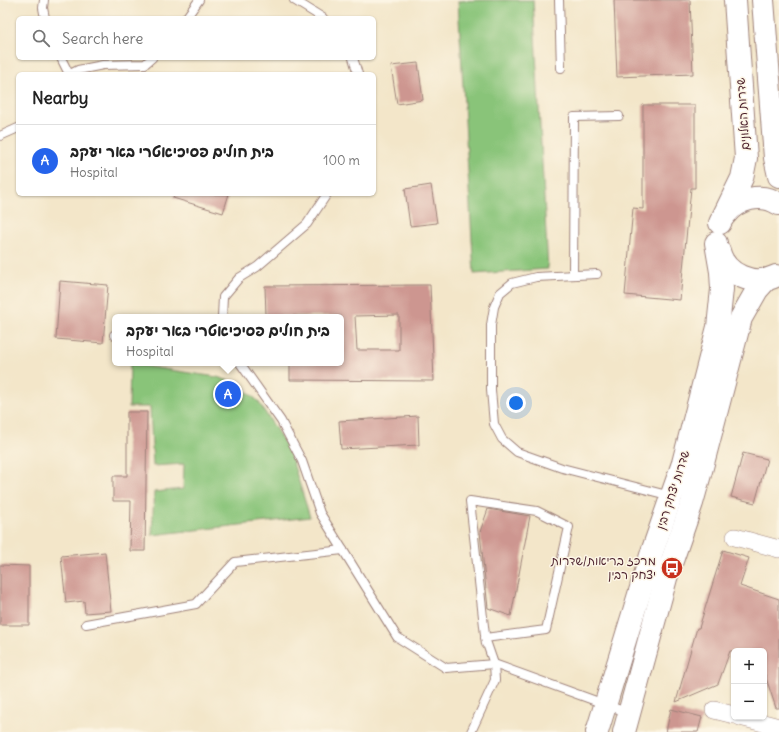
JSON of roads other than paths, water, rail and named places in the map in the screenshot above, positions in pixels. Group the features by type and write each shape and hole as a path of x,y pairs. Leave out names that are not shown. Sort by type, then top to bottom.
{"main road":[{"name":"שדרות האלונים","path":"718,233 742,178 746,158 735,0"},
{"path":"763,0 774,69 775,158 779,176"},
{"path":"772,277 752,280 733,272 728,268 720,257 718,233 725,213 733,206 744,200 755,198 766,199 779,204"},
{"name":"שדרות יצחק רבין","path":"597,732 693,427 718,328 722,289 718,233"},
{"name":"שדרות יצחק רבין","path":"627,722 666,578 692,503 741,318 756,290 772,277"}],"street":[{"path":"735,536 779,549"},
{"path":"714,710 731,714"},
{"path":"752,720 779,727"}],"lane":[{"path":"44,0 43,8 45,16"},
{"path":"187,16 199,0"},
{"path":"294,0 320,16"},
{"path":"559,0 561,68"},
{"path":"62,60 68,72"},
{"path":"74,72 103,65 145,64 150,60"},
{"path":"354,60 357,72"},
{"path":"573,275 574,117 619,116"},
{"path":"0,136 16,129"},
{"path":"222,314 223,298 239,278 257,267 307,224 326,196"},
{"path":"597,274 536,277 512,283 500,293 494,307 491,324 491,390 494,424 502,439 516,452 562,468 671,496"},
{"path":"242,366 281,421 302,460 320,513 397,637 446,668 494,664 606,704 627,722"},
{"path":"471,732 495,680 494,664 486,644 485,638 546,630 569,527 537,511 470,501 486,644"},
{"path":"86,624 196,604 235,562 343,550"}],"place":[{"name":"בית חולים פסיכיאטרי באר יעקב","path":"228,394"},
{"name":"מרכז בריאות/שדרות יצחק רבין","path":"672,568"}]}
